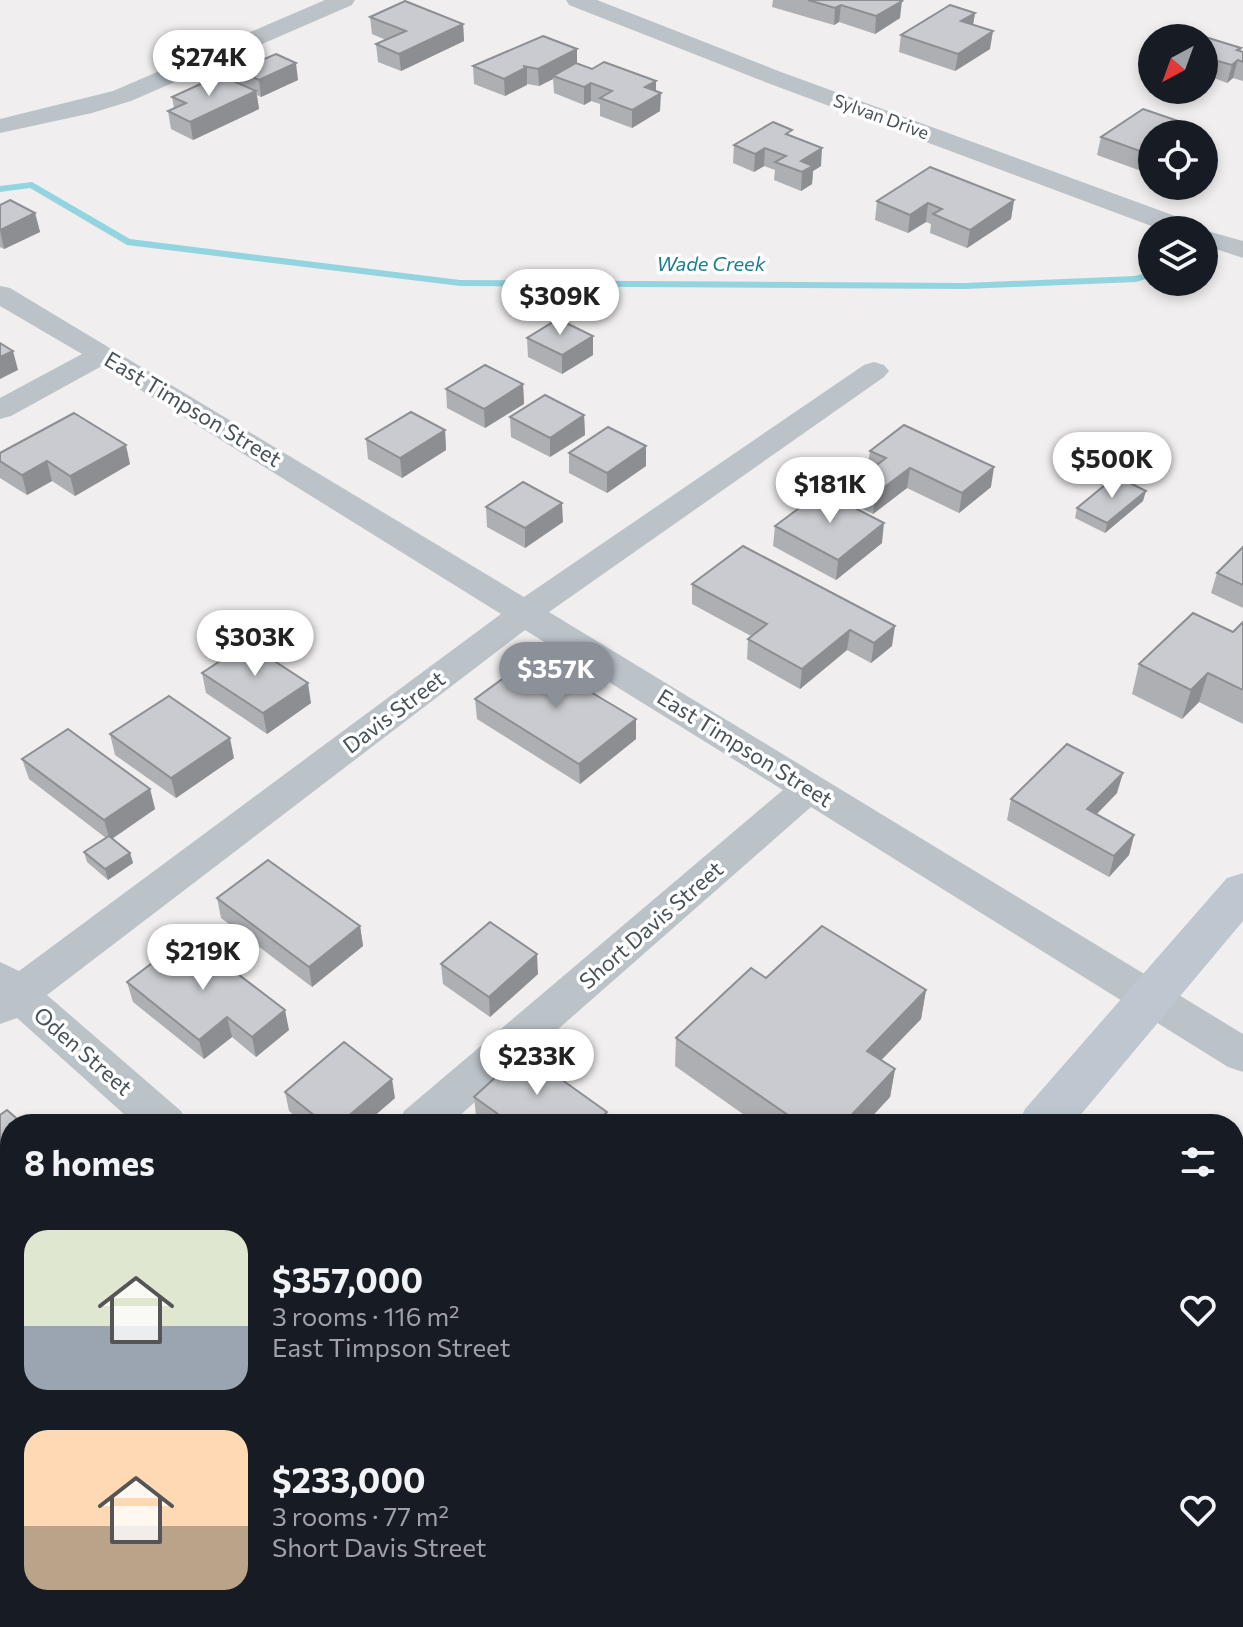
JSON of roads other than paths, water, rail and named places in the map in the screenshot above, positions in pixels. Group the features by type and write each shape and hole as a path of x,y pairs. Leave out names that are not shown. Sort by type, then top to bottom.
{"main road":[{"path":"1052,1114 1243,890"}],"street":[{"path":"0,126 68,112 122,96 344,0"},
{"name":"Sylvan Drive","path":"577,0 784,81 1149,216"},
{"path":"1218,241 1243,250"},
{"name":"East Timpson Street","path":"0,294 103,354 1243,1055"},
{"path":"0,410 103,354"},
{"name":"Davis Street","path":"6,993 525,613 874,371"},
{"name":"Short Davis Street","path":"432,1114 809,788"},
{"name":"Oden Street","path":"6,993 153,1114"}],"waterway":[{"name":"Wade Creek","path":"0,189 32,185 127,242 460,283 965,286 1138,278"}]}
